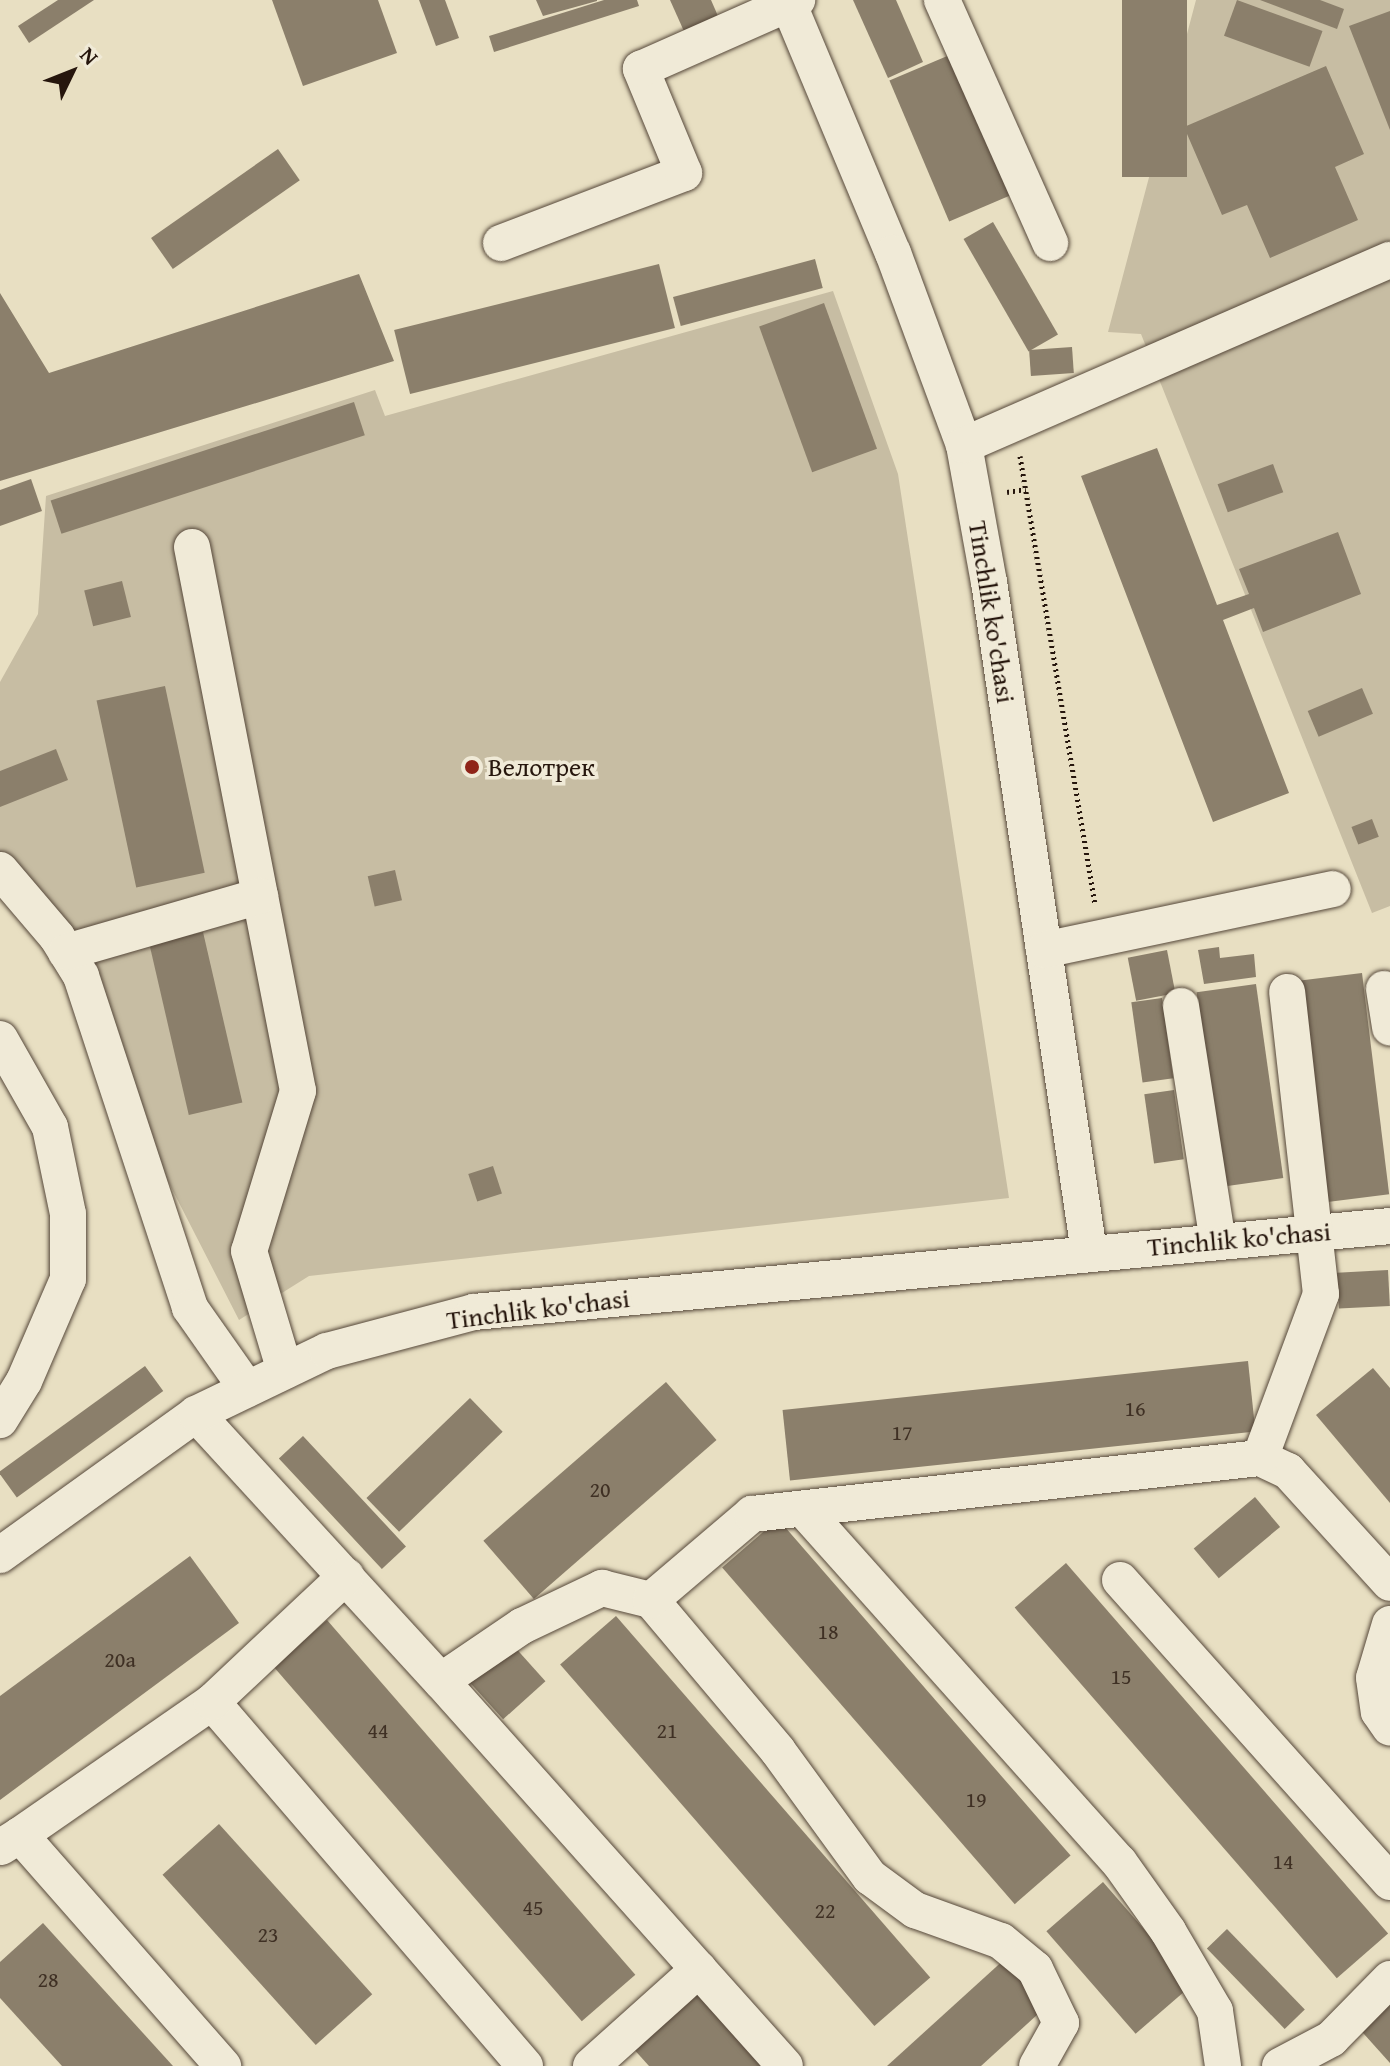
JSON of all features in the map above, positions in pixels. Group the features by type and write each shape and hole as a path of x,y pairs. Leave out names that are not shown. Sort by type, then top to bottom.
{"street":[{"path":"942,0 1050,243"},
{"path":"501,243 684,173 641,69 791,1"},
{"name":"Tinchlik ko'chasi","path":"791,1 893,253 964,445 1089,1252"},
{"path":"964,445 1390,260"},
{"path":"192,547 298,1091 249,1251 285,1371"},
{"path":"0,870 66,952 81,976 190,1308 247,1389"},
{"path":"1044,950 1333,889"},
{"path":"66,952 260,896"},
{"path":"1384,989 1390,1028"},
{"path":"1260,1458 1321,1294 1317,1234 1287,992"},
{"path":"1181,1006 1218,1241"},
{"path":"0,1039 50,1127 68,1214 68,1279 24,1381 0,1420"},
{"name":"Tinchlik ko'chasi","path":"0,1555 196,1414 327,1351 474,1312 1089,1252 1317,1234 1388,1234"},
{"path":"196,1414 441,1681 785,2066"},
{"path":"651,1600 752,1514 1260,1458 1288,1471 1390,1583"},
{"path":"803,1509 1119,1862 1168,1931 1215,2011 1223,2066"},
{"path":"223,2066 10,1842 212,1702 346,1576"},
{"path":"1120,1580 1390,1882"},
{"path":"441,1681 522,1626 602,1588 651,1600 778,1751 870,1877 915,1910 1001,1941 1035,1969 1061,2023 1037,2066"},
{"path":"1390,1624 1374,1678 1379,1712 1390,1728"},
{"path":"212,1702 525,2066"},
{"path":"591,2066 699,1969"},
{"path":"1280,2066 1331,2039 1390,1979"}],"path":[{"path":"1013,424 1049,614 1098,939"}],"shaded area":[{"path":"1196,0 1390,0 1390,906 1372,913 1141,334 1108,332"},
{"name":"Велотрек","path":"833,291 898,474 1009,1198 309,1276 239,1320 0,853 0,682 38,614 46,496 375,390 385,416"}],"building":[{"path":"58,0 94,0 29,43 18,26"},
{"path":"272,0 378,0 397,53 303,86"},
{"path":"419,0 445,0 459,38 436,46"},
{"path":"536,0 597,0 597,1 543,16"},
{"path":"604,0 637,0 639,6 494,52 489,36"},
{"path":"670,0 711,0 721,23 687,38"},
{"path":"853,0 896,0 923,62 888,78"},
{"path":"1122,0 1187,0 1187,177 1122,177"},
{"path":"1237,0 1323,31 1310,67 1224,36"},
{"path":"1260,0 1320,0 1344,9 1337,29"},
{"path":"1390,11 1390,130 1349,26"},
{"path":"952,54 1012,195 949,221 889,81"},
{"path":"1326,66 1364,154 1335,167 1358,220 1270,258 1247,205 1222,215 1184,127"},
{"path":"278,149 300,180 173,269 151,238"},
{"path":"993,222 1058,335 1029,352 964,239"},
{"path":"815,259 823,288 681,326 673,297"},
{"path":"659,264 675,328 410,394 394,330"},
{"path":"359,274 394,361 0,481 0,293 49,373"},
{"path":"824,303 877,449 812,472 759,327"},
{"path":"1072,347 1074,373 1031,376 1029,350"},
{"path":"354,402 365,435 61,534 51,501"},
{"path":"1157,448 1217,605 1249,594 1239,569 1338,532 1361,594 1263,632 1254,608 1223,620 1289,793 1213,822 1081,476"},
{"path":"1273,464 1283,492 1228,512 1218,484"},
{"path":"31,479 42,511 0,526 0,490"},
{"path":"122,581 131,617 93,626 84,590"},
{"path":"165,686 205,873 136,887 97,701"},
{"path":"1362,688 1373,714 1319,737 1308,711"},
{"path":"56,749 68,780 0,807 0,771"},
{"path":"1372,819 1379,837 1358,845 1351,827"},
{"path":"395,870 402,900 375,907 368,876"},
{"path":"203,932 242,1103 189,1115 149,944"},
{"path":"1219,947 1220,958 1254,954 1256,977 1204,984 1198,950"},
{"path":"1167,950 1175,993 1136,1001 1128,958"},
{"path":"1362,973 1389,1194 1326,1202 1298,981"},
{"path":"1256,984 1283,1178 1224,1186 1197,992"},
{"path":"1162,998 1173,1078 1143,1083 1131,1002"},
{"path":"1174,1090 1184,1159 1154,1163 1144,1094"},
{"path":"493,1166 502,1194 477,1202 468,1174"},
{"path":"1388,1270 1390,1306 1339,1309 1337,1273"},
{"path":"1248,1361 1255,1432 790,1481 783,1410"},
{"path":"145,1366 163,1391 17,1497 0,1471"},
{"path":"1373,1368 1390,1388 1390,1503 1316,1415"},
{"path":"666,1382 717,1440 534,1599 483,1541"},
{"path":"470,1398 503,1432 399,1532 366,1498"},
{"path":"303,1436 406,1546 382,1569 279,1459"},
{"path":"1255,1497 1280,1527 1219,1578 1194,1548"},
{"path":"778,1519 1071,1856 1015,1904 722,1568"},
{"path":"190,1556 239,1623 0,1800 0,1696"},
{"path":"1066,1563 1388,1934 1337,1978 1015,1608"},
{"path":"616,1616 930,1978 874,2026 560,1665"},
{"path":"327,1620 635,1975 582,2021 273,1667"},
{"path":"512,1644 545,1681 503,1719 470,1682"},
{"path":"219,1824 372,1994 316,2045 163,1875"},
{"path":"1103,1882 1192,1985 1136,2034 1046,1931"},
{"path":"43,1923 173,2066 62,2066 0,1998 0,1962"},
{"path":"1227,1929 1305,2010 1285,2029 1207,1948"},
{"path":"1007,1957 1049,2004 981,2066 887,2066"},
{"path":"698,1984 774,2066 649,2066 631,2046"},
{"path":"1390,1993 1390,2063 1355,2024"}],"place":[{"name":"Велотрек","path":"472,767"}]}
